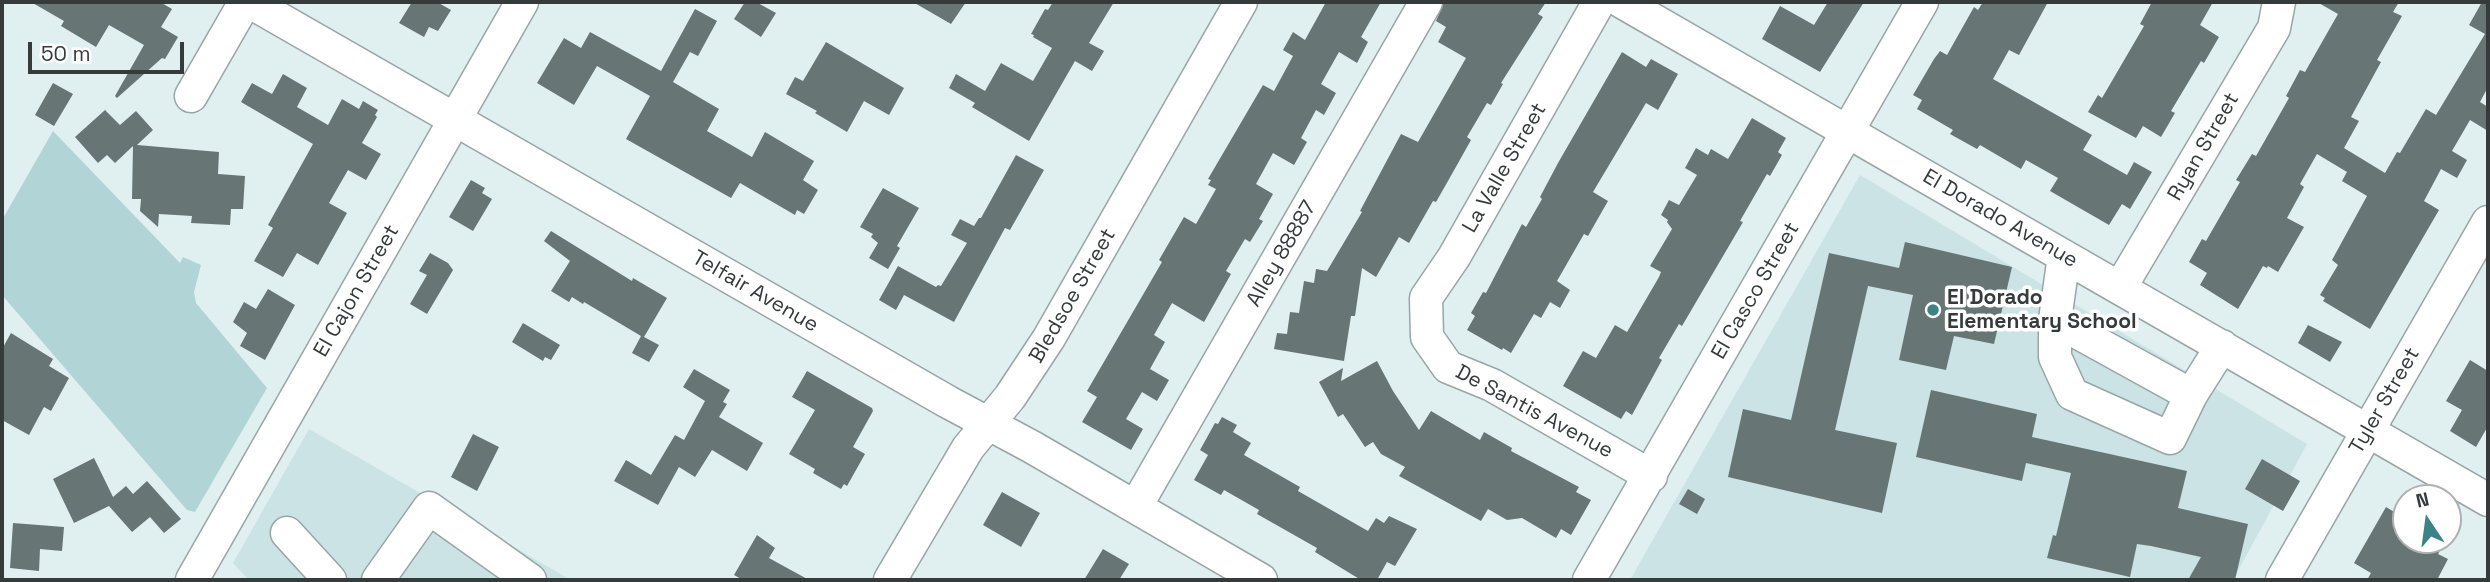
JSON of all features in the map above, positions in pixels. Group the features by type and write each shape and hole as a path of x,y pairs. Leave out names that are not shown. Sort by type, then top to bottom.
{"street":[{"path":"191,96 248,2"},
{"name":"Telfair Avenue","path":"248,2 1136,506 1261,580"},
{"name":"El Cajon Street","path":"192,580 522,2"},
{"name":"Bledsoe Street","path":"890,580 968,448 1020,384 1049,338 1241,2"},
{"name":"Alley 88887","path":"1136,506 1426,2"},
{"name":"La Valle Street","path":"1427,338 1426,298 1454,257 1600,2"},
{"name":"El Dorado Avenue","path":"1622,2 2369,429 2488,500"},
{"name":"El Casco Street","path":"1589,580 1922,2"},
{"name":"Ryan Street","path":"2120,288 2274,28 2278,2"},
{"name":"Tyler Street","path":"2282,580 2488,222"},
{"path":"2064,256 2055,320 2055,357 2072,394 2170,438 2191,395 2222,346"},
{"path":"2055,320 2191,395"},
{"name":"De Santis Avenue","path":"1427,338 1448,367 1492,385 1651,476"},
{"path":"378,580 429,508 530,580"},
{"path":"287,533 330,580"}],"shaded area":[{"path":"53,131 180,263 183,257 201,265 194,292 196,303 267,388 195,512 187,510 2,295 2,220"},
{"name":"El Dorado Elementary School","path":"1860,175 2307,444 2233,580 1630,580"},
{"path":"309,429 571,580 249,580 233,563"}],"building":[{"path":"31,2 160,2 172,9 161,27 178,37 165,59 162,58 117,98 115,96 144,45 109,25 96,47 61,26 64,21"},
{"path":"412,2 437,2 451,10 438,31 429,27 424,37 399,23"},
{"path":"745,2 756,2 776,13 761,37 734,19"},
{"path":"913,2 966,2 951,24"},
{"path":"1053,2 1114,2 1089,43 1104,51 1092,71 1075,61 1029,141 972,107 975,103 949,88 956,74 985,91 1001,63 1033,81 1052,48 1031,34 1045,9 1048,10"},
{"path":"1326,2 1381,2 1361,37 1368,42 1357,63 1339,52 1321,84 1336,93 1324,115 1316,110 1301,138 1307,142 1294,165 1273,153 1256,184 1273,194 1259,219 1263,221 1250,242 1245,239 1226,271 1231,274 1204,322 1172,303 1154,335 1165,342 1150,369 1169,380 1157,401 1142,392 1126,419 1143,429 1131,450 1082,422 1097,397 1087,391 1162,262 1159,260 1184,217 1196,224 1216,189 1208,185 1211,180 1208,179 1263,85 1274,91 1293,56 1283,50 1293,32 1305,40"},
{"path":"1444,2 1546,2 1538,14 1543,17 1501,83 1503,84 1491,105 1487,103 1467,137 1471,140 1409,243 1399,237 1376,277 1362,268 1355,316 1351,316 1344,361 1274,349 1277,333 1287,334 1290,312 1299,313 1304,281 1314,283 1316,269 1327,271 1362,212 1360,211 1401,134 1418,142 1466,58 1438,42 1446,27 1436,21"},
{"path":"1828,2 1864,2 1820,72 1762,39 1780,6 1814,25"},
{"path":"1983,2 2048,2 2019,55 2009,50 1993,79 2092,135 2083,150 2127,175 2134,162 2152,172 2130,209 2122,204 2109,225 2050,191 2058,178 2026,160 2021,169 1980,145 1977,149 1950,134 1953,130 1917,109 1922,100 1913,95 1934,59 1940,51 1947,55 1974,7 1978,10"},
{"path":"2152,2 2213,2 2200,25 2219,37 2171,111 2175,113 2161,137 2143,126 2136,138 2088,112 2098,95 2102,98 2144,26 2140,24"},
{"path":"2317,2 2399,2 2393,12 2402,16 2377,60 2381,62 2351,117 2359,121 2344,148 2385,173 2426,109 2436,115 2485,34 2469,25 2482,2 2488,2 2488,87 2480,102 2488,107 2488,131 2470,120 2452,151 2467,160 2457,178 2441,169 2424,201 2439,210 2370,329 2323,301 2325,298 2320,295 2338,265 2332,260 2367,196 2342,181 2347,172 2317,154 2300,184 2304,187 2287,218 2304,227 2278,272 2263,266 2238,309 2200,285 2207,273 2189,262 2202,239 2206,241 2240,182 2236,180 2252,154 2256,156 2289,98 2286,96 2300,70 2305,72 2338,14"},
{"path":"695,9 717,21 698,56 690,52 673,82 719,109 707,131 752,157 765,132 814,161 803,180 818,190 804,214 797,210 795,215 740,183 731,198 626,139 650,96 597,66 574,105 537,83 564,38 581,48 590,32 661,71"},
{"path":"826,42 904,88 889,115 864,101 847,132 786,94 795,77 803,81"},
{"path":"1622,52 1646,67 1651,59 1678,74 1658,110 1646,103 1593,192 1608,201 1588,236 1584,234 1557,281 1570,290 1560,308 1550,302 1541,318 1534,314 1511,353 1503,348 1502,350 1467,330 1475,316 1471,313 1483,292 1486,293 1522,224 1526,227 1558,163"},
{"path":"283,74 307,88 297,107 328,125 342,99 359,109 363,101 378,110 375,115 377,117 362,143 381,154 366,180 348,170 329,203 347,213 318,265 297,253 283,277 254,261 273,228 268,225 313,144 241,102 252,83 272,94"},
{"path":"53,83 73,94 54,126 35,115"},
{"path":"105,110 120,125 136,111 153,130 137,145 219,152 218,174 245,176 243,209 231,209 230,225 191,223 192,216 159,214 158,227 140,211 141,199 132,199 133,146 115,163 107,155 98,163 75,137"},
{"path":"1752,118 1786,138 1778,152 1782,155 1770,176 1767,174 1740,221 1743,222 1682,326 1679,324 1659,358 1662,360 1632,415 1626,411 1621,419 1563,386 1583,351 1596,358 1615,325 1627,332 1659,277 1661,272 1650,266 1672,229 1668,220 1661,215 1669,200 1679,205 1697,175 1685,168 1696,148 1708,155 1711,149 1728,159"},
{"path":"1016,155 1044,170 1010,230 1005,228 954,322 904,295 896,310 879,300 898,266 936,287 941,286 967,243 951,235 960,219 974,226 981,218"},
{"path":"471,180 485,188 482,193 492,199 473,231 449,217"},
{"path":"883,188 919,208 897,246 900,248 888,269 869,258 878,243 871,237 873,234 860,227"},
{"path":"551,231 632,281 633,278 667,298 644,337 659,345 649,362 632,353 641,336 584,302 583,304 572,297 569,302 551,291 570,261 544,241"},
{"path":"1905,242 2012,267 1994,344 1954,336 1946,370 1899,360 1913,295 1868,286 1835,430 1897,443 1882,513 1728,477 1743,409 1791,420 1829,253 1899,268"},
{"path":"430,253 448,263 453,270 427,314 410,304 427,275 419,271"},
{"path":"268,289 295,305 265,360 240,346 247,333 233,322 244,302 256,309"},
{"path":"523,323 560,345 551,360 545,357 543,361 512,342"},
{"path":"2308,325 2342,342 2330,362 2298,343"},
{"path":"11,333 53,359 49,366 69,378 51,411 44,407 29,435 2,420 2,349"},
{"path":"2470,360 2488,371 2488,426 2476,447 2450,431 2462,410 2446,401"},
{"path":"1377,361 1419,430 1431,411 1480,440 1484,432 1512,448 1511,451 1579,487 1576,492 1591,500 1571,535 1561,529 1556,538 1522,518 1507,520 1488,509 1481,521 1399,476 1405,467 1381,454 1373,442 1365,447 1343,414 1338,417 1319,382 1343,368 1341,381"},
{"path":"694,369 730,390 723,402 727,404 719,417 763,443 747,471 712,450 695,477 679,467 658,505 614,481 626,460 651,475 675,435 684,440 705,401 683,387"},
{"path":"807,371 873,411 853,447 865,454 847,486 844,484 841,489 813,473 815,469 789,454 815,410 792,397"},
{"path":"1931,390 2037,414 2032,437 2187,471 2178,508 2248,524 2235,580 2188,580 2201,557 2137,544 2130,577 2047,558 2053,535 2056,536 2071,473 2026,463 2022,481 1916,457"},
{"path":"1222,417 1237,425 1233,432 1251,443 1244,455 1300,487 1298,491 1368,531 1376,518 1384,523 1389,516 1417,529 1395,566 1387,562 1377,580 1361,580 1315,552 1317,548 1257,514 1259,510 1224,490 1221,495 1194,480 1208,455 1200,450 1215,423 1218,424"},
{"path":"473,434 499,447 477,491 451,477"},
{"path":"94,458 113,497 126,486 133,494 147,481 181,519 164,533 150,517 132,532 109,506 74,523 53,479"},
{"path":"2262,459 2300,481 2283,511 2245,489"},
{"path":"1688,489 1705,499 1697,514 1679,504"},
{"path":"1002,492 1040,513 1021,547 983,525"},
{"path":"2386,507 2392,511 2392,554 2438,554 2448,559 2437,580 2367,580 2371,573 2354,563"},
{"path":"13,523 64,527 62,551 40,549 39,571 10,568"},
{"path":"757,535 775,548 769,558 809,580 743,580 734,575"},
{"path":"1103,549 1129,564 1119,580 1084,580"}],"place":[{"name":"El Dorado Elementary School","path":"1933,310"}]}
